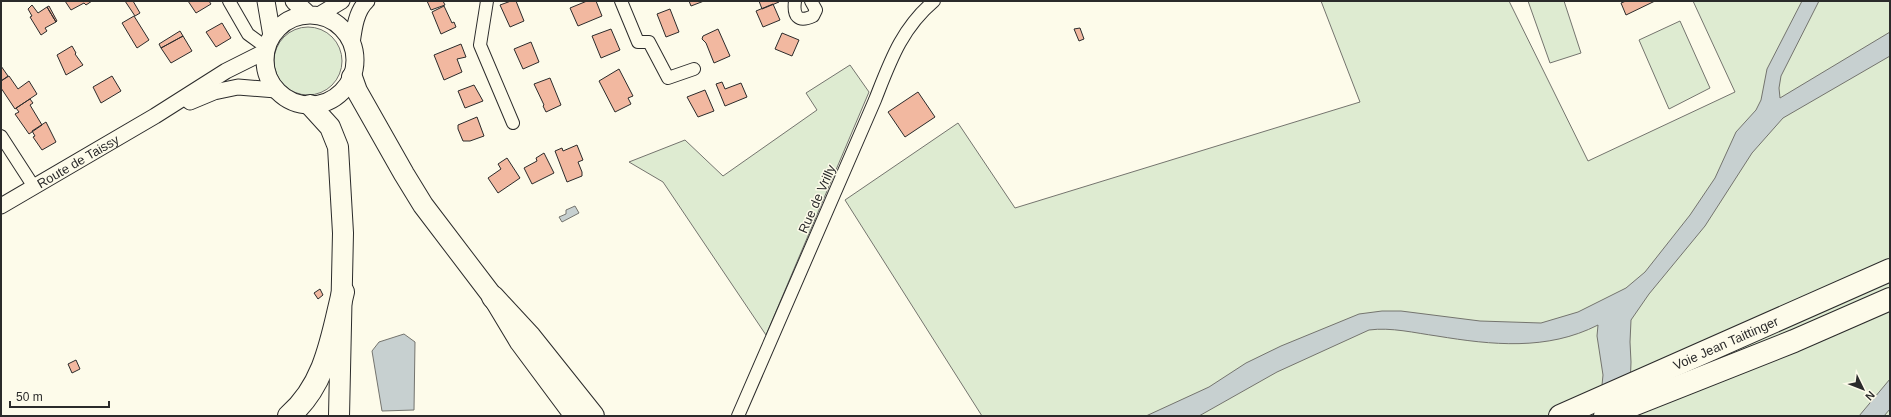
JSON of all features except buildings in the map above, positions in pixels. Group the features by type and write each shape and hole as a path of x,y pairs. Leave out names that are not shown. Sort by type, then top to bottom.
{"highway":[{"path":"352,77 357,91 404,174 444,234 493,297 530,336 593,416"},
{"path":"310,105 330,127 338,147 343,233 343,292 339,416"},
{"name":"Voie Jean Taittinger","path":"1602,407 1630,384 1890,270"},
{"path":"289,416 310,392 326,362 343,292"},
{"path":"493,297 520,342 575,416"},
{"name":"Voie Jean Taittinger","path":"1560,416 1602,407 1635,411 1890,299"},
{"path":"1550,416 1602,407"}],"main road":[{"path":"266,1 268,45 266,72 276,90 297,104 310,105 331,100 340,94 352,77 355,66 352,44 338,25 328,19 313,15 294,1"},
{"path":"268,45 282,25 295,18 313,15"}],"street":[{"path":"229,1 248,34 268,45"},
{"path":"313,15 342,1"},
{"path":"352,44 355,22 363,5 367,1"},
{"path":"487,1 480,45 513,123"},
{"path":"621,1 638,42 649,42 668,78 694,69"},
{"path":"795,1 794,10 796,14 800,19 805,20 813,16 816,10 811,1"},
{"name":"Rue de Vrilly","path":"738,416 892,57 902,36 922,11 934,1"},
{"name":"Route de Taissy","path":"1,206 155,116 268,45"},
{"name":"Route de Taissy","path":"155,116 214,92 238,87 276,90"},
{"path":"1,136 34,187"}],"green space":[{"path":"1321,1 1509,1 1588,161 1735,92 1693,1 1890,1 1890,416 982,416 845,200 958,123 1015,208 1360,102"},
{"path":"1528,1 1564,1 1581,53 1550,63"},
{"path":"1680,21 1710,88 1669,109 1639,40"},
{"path":"308,27 321,30 332,37 339,48 342,61 339,74 332,85 321,92 308,95 295,92 284,85 277,74 274,61 277,48 284,37 295,30"},
{"path":"850,65 869,92 766,335 663,182 629,162 685,140 723,176 817,110 806,93"}],"shaded area":[{"path":"1802,1 1819,1 1781,76 1779,88 1780,98 1890,32 1890,56 1783,118 1752,153 1705,226 1649,294 1631,320 1629,416 1599,416 1603,375 1597,336 1598,325 1559,339 1519,344 1478,342 1394,330 1369,330 1277,372 1199,416 1146,416 1209,387 1246,363 1281,346 1359,314 1382,311 1401,311 1480,321 1541,323 1578,312 1626,288 1645,272 1690,215 1715,178 1736,132 1756,110 1761,100 1767,69"},
{"path":"575,206 579,213 562,222 559,217 566,214 566,210"},
{"path":"404,334 415,342 414,410 382,411 372,351 379,342"},
{"path":"1890,379 1890,409 1884,416 1859,416"}]}
